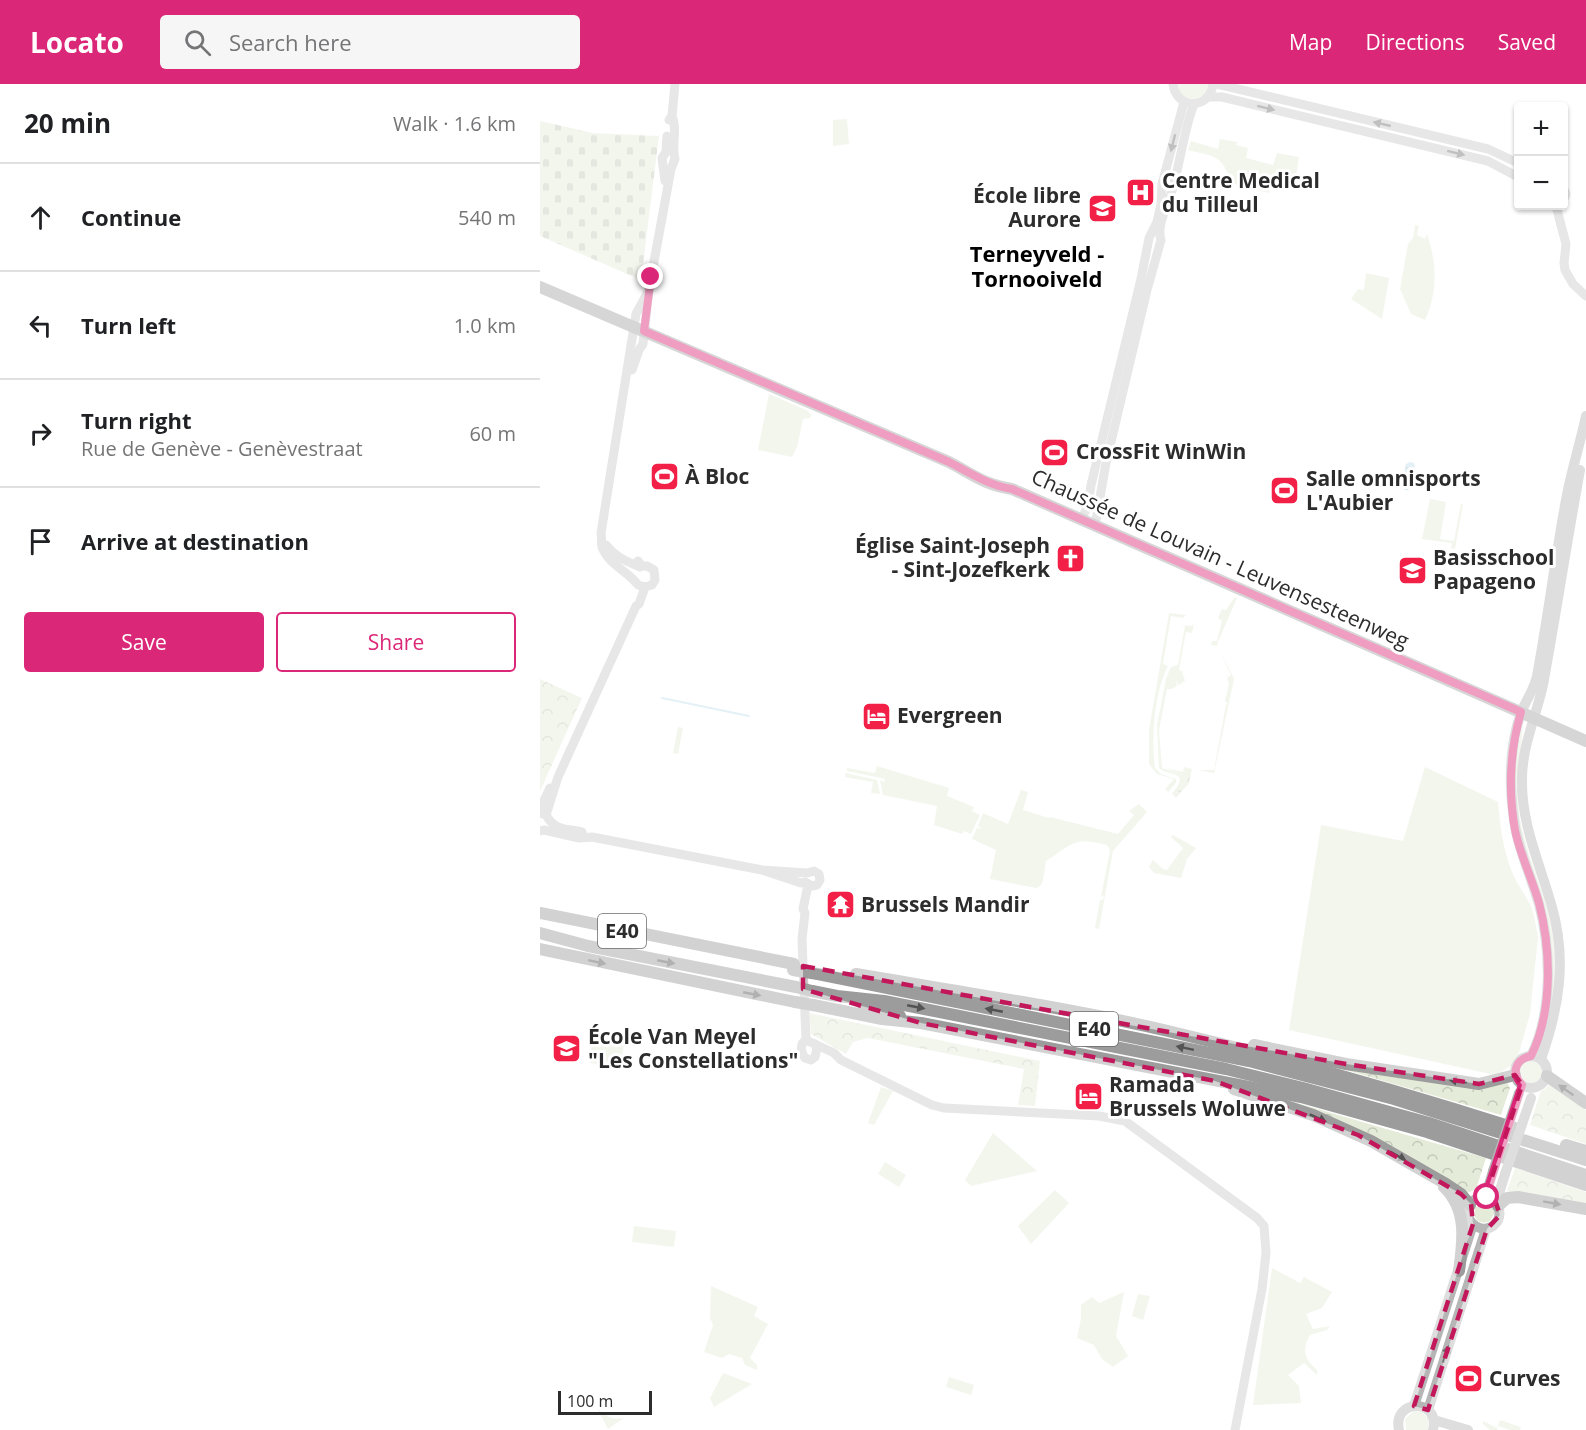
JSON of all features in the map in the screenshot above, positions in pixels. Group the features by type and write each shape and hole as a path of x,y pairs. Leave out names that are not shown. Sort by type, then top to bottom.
{"highway":[{"name":"E40","path":"540,913 794,967"},
{"name":"E40","path":"540,921 794,967 996,998 1169,1031 1353,1078 1586,1151"},
{"name":"E40","path":"540,933 588,946 837,996 884,1001 1226,1069 1429,1123 1586,1175"},
{"name":"E40","path":"540,943 588,946"},
{"name":"E40","path":"670,946 704,947"},
{"name":"E40","path":"540,949 882,1019 921,1023 1215,1081 1246,1085 1364,1113 1586,1185"},
{"name":"E40","path":"818,971 1250,1061 1394,1099 1586,1160"},
{"name":"E40","path":"837,996 921,1023"},
{"path":"1169,1031 1201,1034 1346,1064 1479,1083 1519,1084"},
{"path":"1547,1076 1586,1103"},
{"path":"1215,1081 1313,1115 1371,1141 1461,1194 1470,1205"},
{"path":"1437,1180 1451,1193 1462,1225 1463,1240 1459,1271"},
{"path":"1497,1204 1507,1198 1518,1197 1586,1209"}],"main road":[{"name":"Chaussée de Louvain - Leuvensesteenweg","path":"540,286 949,462 967,474 999,487 1012,489 1586,741"},
{"path":"1536,1057 1546,1001 1545,928 1521,852 1513,814 1511,775 1516,729 1521,712 1536,683 1566,498 1586,416"},
{"path":"1536,1057 1547,1066 1547,1076 1543,1084 1533,1093 1505,1174 1497,1204 1498,1220 1496,1224 1486,1229 1480,1228 1473,1224 1468,1215 1470,1205 1482,1197 1488,1188 1519,1084 1516,1066 1519,1061 1536,1057 1551,1033 1557,1007 1560,958 1553,910 1531,844 1523,800 1523,761 1535,718 1550,646 1586,444"},
{"path":"1571,522 1585,485"},
{"path":"1519,1084 1533,1093"},
{"path":"1482,1197 1490,1198 1497,1204"},
{"path":"1414,1406 1473,1224"},
{"path":"1432,1420 1486,1229"},
{"path":"1399,1430 1398,1420 1401,1413 1407,1408 1421,1406 1432,1420 1468,1430"}],"street":[{"path":"602,538 612,553 652,568 656,575 652,585 639,583 608,558 603,549 602,538 620,409 639,329 638,309 648,290 666,195 669,120 672,116 675,84"},
{"path":"1170,85 1176,96 1184,102 1194,104 1202,102 1209,97 1215,84 1488,149 1514,161"},
{"path":"1209,97 1222,97 1488,161 1514,175"},
{"path":"1155,239 1162,184 1184,102"},
{"path":"1095,526 1094,500 1115,404 1155,239 1194,104"},
{"path":"1333,124 1335,113"},
{"path":"1557,210 1566,244 1565,270 1573,284 1586,296"},
{"path":"1081,521 1094,500"},
{"path":"640,565 635,573 639,583 639,603 558,777 543,820 592,837 762,870 808,882 803,909 805,913 802,939 810,1042 817,1048 815,1057"},
{"path":"841,1060 815,1057 809,1060 803,1056 801,1046 810,1042 932,1105 944,1108 1099,1116 1125,1121 1250,1213 1264,1226 1266,1253 1262,1289 1235,1430"}],"highlighted area":[{"path":"803,966 1346,1064 1479,1084 1515,1075 1522,1085 1486,1195 1496,1203 1500,1215 1487,1229 1428,1410 1414,1406 1473,1224 1471,1204 1461,1194 1358,1135 1215,1081 921,1023 803,989"}],"green space":[{"path":"1177,84 1209,84 1205,93 1195,99 1181,96"},
{"path":"847,119 849,144 833,146 833,120"},
{"path":"540,121 593,133 659,136 641,280 540,236"},
{"path":"1220,139 1237,142 1236,145 1248,148 1246,158 1273,165 1277,153 1299,157 1295,184 1280,173 1268,193 1231,183 1221,162 1216,158 1188,150 1191,141 1218,149"},
{"path":"1415,225 1419,226 1417,235 1425,239 1427,234 1433,256 1434,288 1425,320 1411,314 1400,289 1408,244 1413,238"},
{"path":"1366,273 1389,278 1382,319 1351,299 1358,289 1364,290"},
{"path":"769,394 808,411 811,415 810,418 803,419 797,447 792,457 758,450"},
{"path":"1430,499 1446,502 1440,539 1454,541 1461,504 1463,504 1455,549 1451,548 1452,543 1422,539"},
{"path":"1235,597 1237,598 1218,646 1211,645 1212,641 1217,641 1222,621 1218,618 1222,609 1226,610"},
{"path":"1169,613 1186,615 1183,618 1171,616 1163,664 1168,666 1163,677 1155,716 1153,743 1155,768 1161,774 1176,779 1176,783 1168,792 1165,789 1174,779 1157,774 1149,764 1149,730"},
{"path":"1194,623 1192,633 1186,632 1179,670 1182,671 1185,681 1179,685 1176,681 1177,686 1167,689 1159,730 1162,768 1180,774 1185,781 1174,796 1172,794 1180,778 1159,768 1157,725 1166,679 1171,667 1178,665 1185,626 1180,625 1192,626"},
{"path":"1218,647 1234,679 1214,773 1198,770 1214,770 1228,704 1225,701 1229,684 1227,678 1231,675"},
{"path":"540,679 582,698 540,791"},
{"path":"1523,723 1518,786 1519,811 1553,936 1551,1012 1551,980 1522,846 1514,789 1517,750"},
{"path":"678,727 683,728 678,754 673,753"},
{"path":"877,766 949,788 947,796 974,807 972,811 980,815 971,834 964,831 962,834 934,825 937,806 883,795 880,780 884,782 885,779 847,771 847,768 875,773"},
{"path":"1184,767 1192,769 1189,783 1176,798 1174,796 1185,781 1180,774 1165,768 1183,772"},
{"path":"1425,767 1498,802 1502,837 1509,863 1534,916 1538,937 1530,1014 1516,1063 1495,1075 1289,1030 1321,825 1403,841"},
{"path":"846,773 877,780 880,794 871,793 873,782 845,777"},
{"path":"1021,790 1028,792 1023,810 1118,834 1134,815 1129,811 1139,804 1147,812 1113,851 1099,929 1095,928 1100,900 1103,900 1104,895 1101,897 1110,850 1107,845 1080,842 1069,846 1046,861 1042,883 1037,888 990,879 996,850 972,839 977,828 982,829 978,826 983,813 1008,824"},
{"path":"1173,835 1196,848 1187,859 1181,878 1154,873 1149,867 1153,860 1167,870 1183,848 1171,837"},
{"path":"1038,870 1045,870 1042,883 1037,888 1001,881 1001,878 1010,880 1016,875 1019,880 1027,884"},
{"path":"809,1013 1040,1061 1035,1106 1018,1105 1024,1069 868,1038 853,1042 846,1054 811,1034"},
{"path":"593,1029 625,1033 621,1067 590,1063"},
{"path":"1315,1061 1507,1082 1510,1088 1501,1115"},
{"path":"1531,1061 1539,1064 1542,1072 1539,1080 1531,1083 1523,1080 1520,1072 1523,1064"},
{"path":"1549,1085 1586,1110 1586,1144 1530,1125 1540,1093"},
{"path":"881,1087 893,1091 874,1125 868,1123"},
{"path":"1280,1098 1486,1158 1476,1189 1465,1194"},
{"path":"993,1133 1037,1171 971,1186 965,1180"},
{"path":"885,1162 906,1175 899,1187 878,1174"},
{"path":"1515,1168 1586,1192 1586,1206 1507,1191"},
{"path":"1055,1190 1069,1203 1031,1244 1018,1226"},
{"path":"1483,1202 1492,1206 1495,1212 1490,1221 1483,1223 1476,1218 1474,1212 1475,1208"},
{"path":"634,1226 676,1231 674,1247 632,1242"},
{"path":"1272,1268 1300,1283 1304,1277 1332,1292 1322,1308 1306,1314 1313,1329 1330,1326 1327,1330 1310,1335 1306,1345 1307,1358 1317,1370 1317,1375 1304,1363 1288,1375 1299,1386 1301,1403 1253,1405"},
{"path":"711,1286 758,1307 754,1316 768,1324 750,1358 757,1365 757,1370 745,1365 742,1358 729,1354 722,1358 704,1352 713,1325 710,1318"},
{"path":"1124,1292 1116,1336 1128,1356 1113,1367 1102,1359 1094,1345 1077,1338 1081,1305 1092,1297 1099,1303"},
{"path":"1138,1294 1150,1296 1143,1320 1132,1316"},
{"path":"723,1373 752,1384 714,1407 710,1398"},
{"path":"949,1377 974,1385 971,1395 946,1387"},
{"path":"597,1408 609,1417 624,1418 608,1429"},
{"path":"1414,1411 1422,1412 1428,1418 1428,1430 1406,1430 1405,1419"},
{"path":"1500,1420 1521,1427 1520,1430 1498,1426 1497,1430 1490,1430 1483,1424 1483,1421 1497,1428"}],"water":[{"path":"1410,462 1415,466 1414,477 1410,488 1404,490 1401,485 1406,464"}],"waterway":[{"path":"662,698 749,716"}],"place":[{"name":"Centre Medical du Tilleul","path":"1141,193"},
{"name":"École libre Aurore","path":"1102,208"},
{"name":"CrossFit WinWin","path":"1055,452"},
{"name":"À Bloc","path":"664,477"},
{"name":"Salle omnisports L'Aubier","path":"1285,491"},
{"name":"Église Saint-Joseph - Sint-Jozefkerk","path":"1071,558"},
{"name":"Basisschool Papageno","path":"1412,570"},
{"name":"Evergreen","path":"876,716"},
{"name":"Brussels Mandir","path":"840,905"},
{"name":"École Van Meyel \"Les Constellations\"","path":"567,1049"},
{"name":"Ramada Brussels Woluwe","path":"1088,1097"},
{"name":"Curves","path":"1468,1379"}],"district":[{"name":"Terneyveld - Tornooiveld","path":"1037,266"}],"route":[{"path":"651,277 644,331 949,462 967,474 999,487 1012,489 1521,712 1516,729 1511,775 1513,814 1521,852 1545,928 1548,976 1544,1012 1534,1049 1531,1056 1522,1059 1516,1066 1516,1077 1522,1085 1488,1188 1482,1197 1487,1197"}]}
